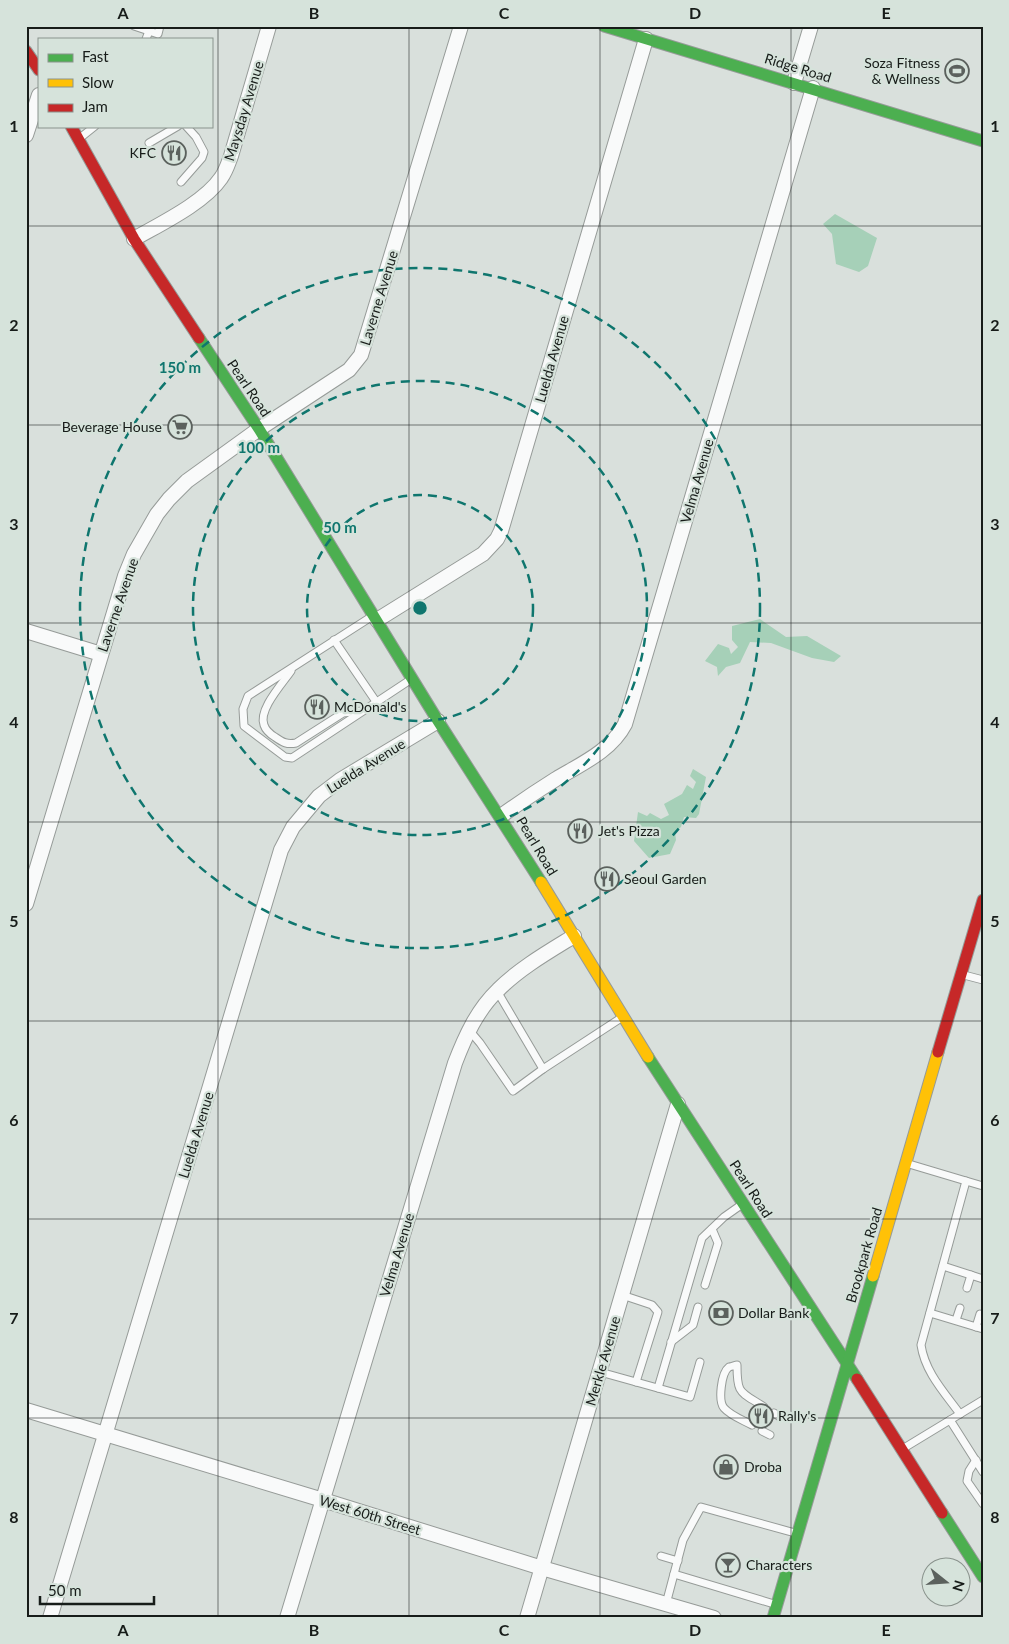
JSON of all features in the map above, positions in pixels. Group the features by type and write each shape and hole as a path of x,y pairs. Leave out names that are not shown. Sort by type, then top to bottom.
{"main road":[{"name":"Ridge Road","path":"605,26 983,141"},
{"path":"26,51 38,69"},
{"name":"Pearl Road","path":"71,128 134,239 258,428 623,1017 848,1364 983,1577"},
{"name":"Brookpark Road","path":"773,1618 983,900"}],"street":[{"name":"Maysday Avenue","path":"134,239 200,199 222,177 269,26"},
{"name":"Laverne Avenue","path":"26,904 101,654 134,554 157,514 187,481 258,428 349,370 364,350 461,26"},
{"path":"794,83 810,26"},
{"name":"Luelda Avenue","path":"375,618 483,554 497,539 501,531 646,39"},
{"name":"Velma Avenue","path":"500,816 604,749 616,738 625,724 813,88"},
{"path":"26,136 38,98"},
{"path":"26,631 101,654"},
{"name":"Luelda Avenue","path":"50,1618 281,850 293,827 319,796 340,780 438,720"},
{"name":"Velma Avenue","path":"287,1618 455,1063 469,1030 497,991 513,977 574,936"},
{"name":"Merkle Avenue","path":"527,1618 678,1104"},
{"name":"West 60th Street","path":"26,1410 542,1568 714,1618"}],"lane":[{"path":"134,26 158,34 160,26"},
{"path":"146,38 149,31"},
{"path":"78,139 92,128"},
{"path":"148,143 174,128"},
{"path":"181,182 202,158 204,152 188,128"},
{"path":"375,618 334,640 248,696 243,709 244,726 285,757 292,758 412,679"},
{"path":"334,640 376,703"},
{"path":"294,667 263,714 264,724 268,732 280,741 289,744 296,743 344,713 365,711"},
{"path":"961,974 983,980"},
{"path":"497,991 543,1069"},
{"path":"469,1030 513,1091 543,1069 623,1017"},
{"path":"906,1163 983,1186"},
{"path":"960,1414 931,1374 923,1358 921,1345 966,1181"},
{"path":"658,1388 702,1238 724,1217 743,1204"},
{"path":"705,1285 718,1243 712,1229"},
{"path":"943,1266 983,1279"},
{"path":"966,1288 971,1276"},
{"path":"622,1296 652,1305 658,1312 636,1382"},
{"path":"671,1342 693,1325 698,1307"},
{"path":"956,1320 960,1308"},
{"path":"930,1313 979,1328 980,1314"},
{"path":"600,1372 690,1397 700,1362"},
{"path":"752,1425 726,1411 721,1401 721,1391 726,1372 730,1367 737,1365 737,1380 740,1391 764,1407"},
{"path":"902,1449 983,1400"},
{"path":"950,1420 983,1472"},
{"path":"762,1432 770,1436"},
{"path":"976,1460 969,1471 967,1481 983,1504"},
{"path":"666,1604 683,1540 701,1507 798,1534"},
{"path":"661,1556 678,1561"},
{"path":"674,1574 777,1604"}],"green space":[{"path":"835,214 877,238 868,266 859,272 836,264 832,234 823,224"},
{"path":"760,619 786,637 807,636 841,656 834,662 812,658 771,643 750,642 740,663 726,667 718,676 717,667 705,661 718,644 729,648 731,654 738,647 732,640 732,626"},
{"path":"693,769 706,777 699,814 696,818 684,817 681,827 675,832 676,840 670,854 649,858 634,841 638,812 647,816 650,813 661,819 669,815 664,804 682,794 687,785 693,789 696,782 690,776"}],"traffic: fast":[{"path":"604,26 983,141"},
{"path":"199,338 259,429 438,721 541,882"},
{"path":"648,1057 857,1379"},
{"path":"773,1618 873,1276"},
{"path":"942,1513 983,1577"}],"traffic: slow":[{"path":"541,882 648,1057"},
{"path":"873,1276 938,1052"}],"traffic: jam":[{"path":"26,51 38,69"},
{"path":"72,128 134,239 199,338"},
{"path":"938,1052 983,900"},
{"path":"857,1379 942,1513"}],"place":[{"name":"Soza Fitness & Wellness","path":"957,71"},
{"name":"KFC","path":"174,153"},
{"name":"Beverage House","path":"180,427"},
{"name":"McDonald's","path":"317,707"},
{"name":"Jet's Pizza","path":"580,831"},
{"name":"Seoul Garden","path":"607,879"},
{"name":"Dollar Bank","path":"721,1313"},
{"name":"Rally's","path":"761,1416"},
{"name":"Droba","path":"726,1467"},
{"name":"Characters","path":"728,1565"}]}
